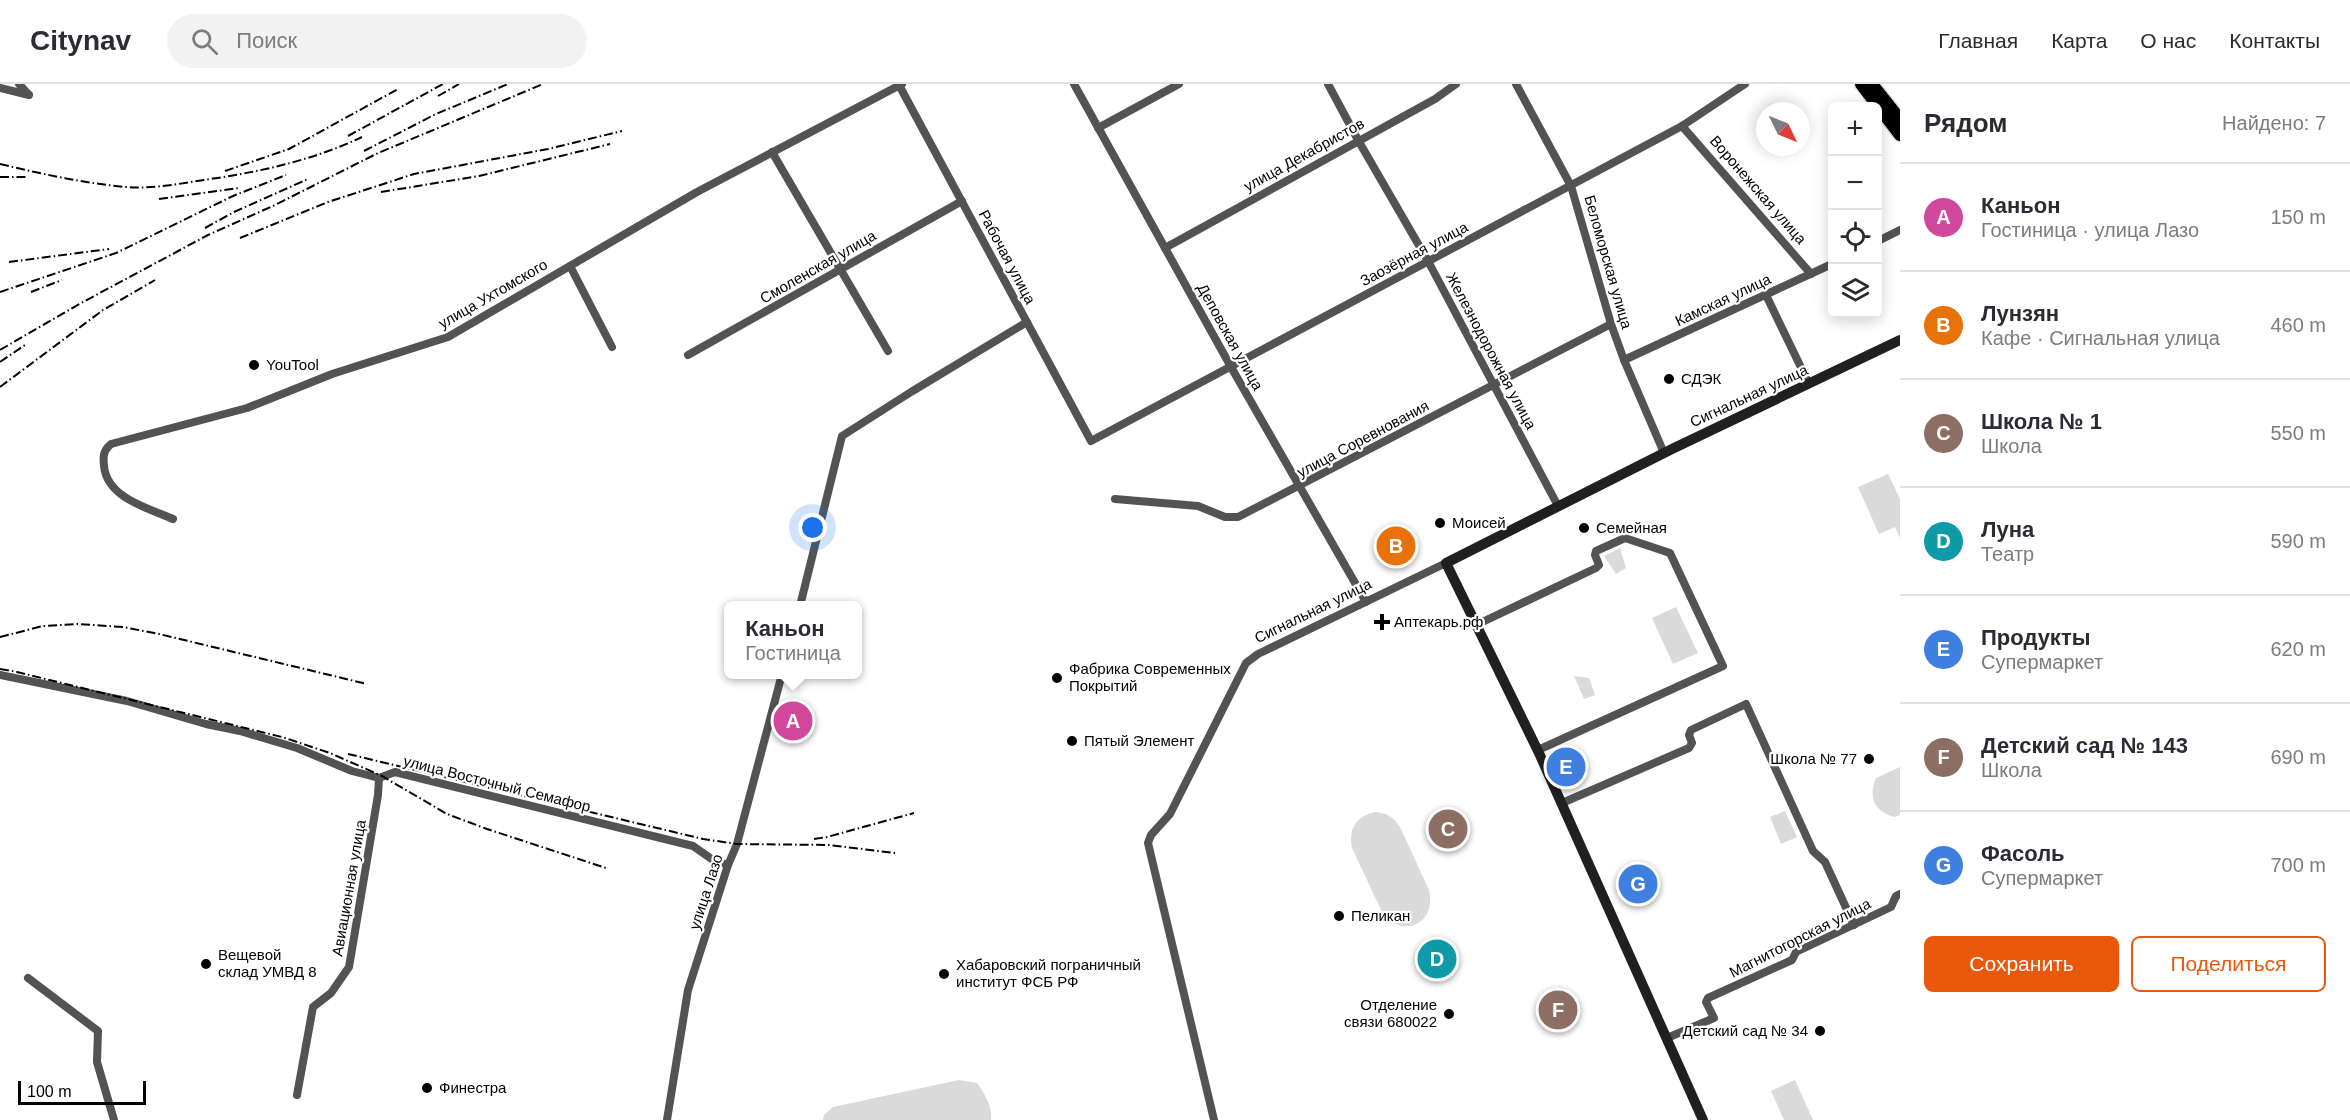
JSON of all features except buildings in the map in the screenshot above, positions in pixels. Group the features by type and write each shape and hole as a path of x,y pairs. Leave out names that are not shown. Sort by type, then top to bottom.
{"main road":[{"path":"1861,84 1900,135"},
{"path":"1872,84 1900,119"}],"street":[{"path":"0,88 29,95 19,84"},
{"name":"Деповская улица","path":"1074,84 1231,367 1366,602"},
{"path":"1098,128 1179,84"},
{"name":"Железнодорожная улица","path":"1328,84 1428,261 1558,506"},
{"name":"улица Декабристов","path":"1165,248 1435,99 1456,84"},
{"name":"Беломорская улица","path":"1516,84 1571,186 1611,324 1664,453"},
{"name":"Заозёрная улица","path":"1091,441 1682,126 1745,84"},
{"name":"улица Ухтомского","path":"173,519 132,502 114,489 104,472 103,457 111,444 247,408 332,374 448,337 697,192 900,85"},
{"name":"Рабочая улица","path":"900,85 1091,441"},
{"name":"Воронежская улица","path":"1682,126 1811,274"},
{"path":"772,152 888,351"},
{"name":"Смоленская улица","path":"688,355 962,201"},
{"path":"1882,240 1900,230"},
{"path":"570,266 612,346"},
{"name":"Камская улица","path":"1624,360 1828,266"},
{"path":"1766,295 1809,384"},
{"path":"801,601 842,436 1027,322"},
{"name":"улица Соревнования","path":"1115,499 1198,506 1225,517 1238,517 1611,324"},
{"name":"Сигнальная улица","path":"1214,1120 1148,843 1151,835 1170,814 1246,663 1258,654 1446,563 1664,453 1900,340"},
{"path":"1476,625 1596,568 1599,565 1595,555 1596,551 1625,538 1670,553 1723,666 1538,750"},
{"path":"1446,563 1538,750 1703,1120"},
{"name":"улица Восточный Семафор","path":"0,675 127,701 206,724 240,731 297,748 352,771 379,778 395,772 693,846 712,860 728,865"},
{"name":"улица Лазо","path":"668,1120 688,990 737,843 781,679"},
{"path":"1562,803 1689,748 1692,743 1689,735 1691,730 1746,704 1813,851 1825,862 1854,926"},
{"name":"Авиационная улица","path":"297,1095 313,1007 331,993 349,967 379,778"},
{"name":"Магнитогорская улица","path":"1667,1038 1714,1018 1706,1002 1708,998 1792,960 1796,952 1891,907 1896,896 1900,894"},
{"path":"28,978 98,1031 97,1062 114,1120"}],"shaded area":[{"path":"1888,474 1900,499 1900,538 1895,527 1879,534 1858,487"},
{"path":"1620,548 1626,568 1616,574 1604,556"},
{"path":"1676,607 1698,653 1673,664 1652,618"},
{"path":"1574,676 1589,678 1595,695 1584,699"},
{"path":"1900,767 1900,815 1894,817 1877,807 1873,791 1876,778"},
{"path":"1785,811 1797,837 1781,844 1770,817"},
{"path":"1375,812 1389,816 1400,827 1429,890 1428,912 1416,924 1399,925 1382,912 1352,848 1351,835 1355,824 1368,814"},
{"path":"959,1080 977,1083 989,1105 991,1120 823,1120 824,1115 833,1107"},
{"path":"1795,1080 1813,1120 1784,1120 1771,1091"}],"railway":[{"path":"348,136 443,84"},
{"path":"438,96 459,84"},
{"path":"364,151 436,114 508,84"},
{"path":"0,350 83,302 208,235 275,205 376,154 543,84"},
{"path":"225,171 289,149 398,89"},
{"path":"240,238 328,202 414,174 548,149 622,131"},
{"path":"0,164 94,183 126,187 155,187 265,169 324,153 362,137"},
{"path":"381,192 479,176 610,144"},
{"path":"0,292 116,253 233,196 286,175"},
{"path":"0,177 27,177"},
{"path":"205,228 234,212 308,179"},
{"path":"159,199 239,188"},
{"path":"9,262 109,249"},
{"path":"31,292 62,280"},
{"path":"0,387 103,310 155,280"},
{"path":"0,362 25,345"},
{"path":"0,637 43,626 78,624 123,627 367,684"},
{"path":"0,669 282,737 330,753 382,776 447,814 606,868"},
{"path":"348,754 703,839 737,844 829,845 895,853"},
{"path":"814,839 914,813"}],"place":[{"name":"YouTool","path":"254,365"},
{"name":"СДЭК","path":"1669,379"},
{"name":"Моисей","path":"1440,523"},
{"name":"Семейная","path":"1584,528"},
{"name":"Лунзян","path":"1396,546"},
{"name":"Аптекарь.рф","path":"1382,622"},
{"name":"Фабрика Современных Покрытий","path":"1057,678"},
{"name":"Каньон","path":"793,721"},
{"name":"Пятый Элемент","path":"1072,741"},
{"name":"Школа № 77","path":"1869,759"},
{"name":"Продукты","path":"1566,767"},
{"name":"Школа № 1","path":"1448,829"},
{"name":"Фасоль","path":"1638,884"},
{"name":"Пеликан","path":"1339,916"},
{"name":"Луна","path":"1437,959"},
{"name":"Вещевой склад УМВД 8","path":"206,964"},
{"name":"Хабаровский пограничный институт ФСБ РФ","path":"944,974"},
{"name":"Детский сад № 143","path":"1558,1010"},
{"name":"Отделение связи 680022","path":"1449,1014"},
{"name":"Детский сад № 34","path":"1820,1031"},
{"name":"Финестра","path":"427,1088"}]}
